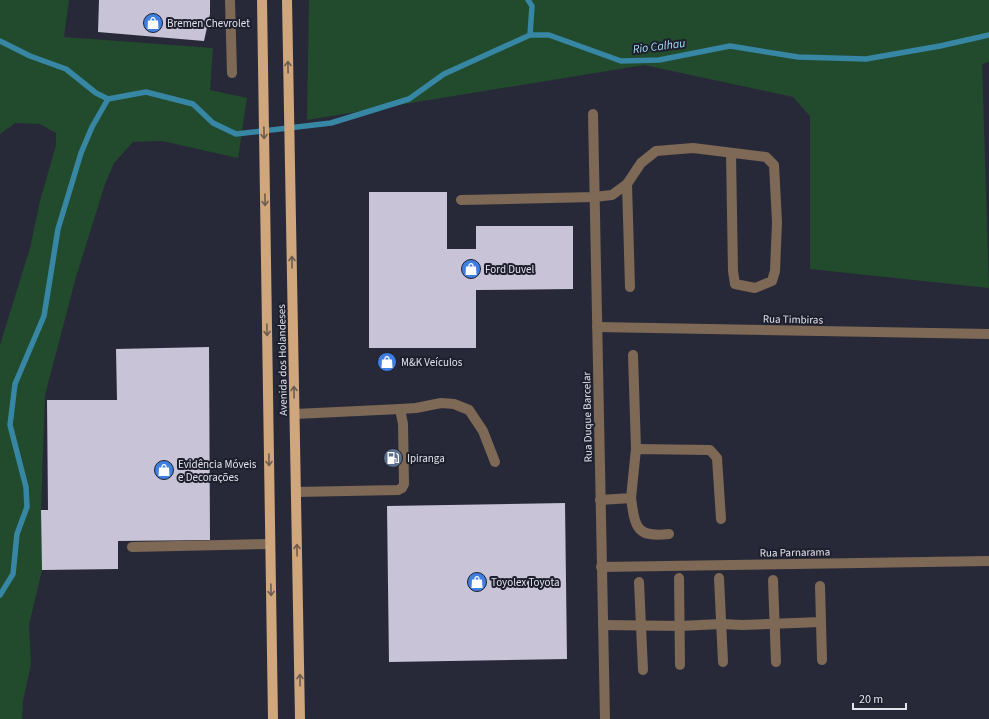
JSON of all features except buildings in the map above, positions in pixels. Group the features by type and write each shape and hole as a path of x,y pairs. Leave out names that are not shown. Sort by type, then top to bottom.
{"main road":[{"name":"Avenida dos Holandeses","path":"262,0 273,719"},
{"name":"Avenida dos Holandeses","path":"287,0 300,719"}],"street":[{"path":"230,0 232,73"},
{"name":"Rua Duque Barcelar","path":"593,114 604,719"},
{"path":"461,200 594,197 612,195 627,184 641,163 656,151 693,148 766,157 774,165 777,222 775,271 772,281 755,288 735,284 733,271 731,153"},
{"path":"627,184 630,287"},
{"name":"Rua Timbiras","path":"597,327 989,334"},
{"path":"633,355 636,450 631,498 634,519 639,529 646,534 657,536 669,534"},
{"path":"294,414 416,408 441,403 454,404 469,410 483,430 495,462"},
{"path":"296,492 398,490 402,488 404,484 403,424 400,409"},
{"path":"636,450 710,450 717,458 721,519"},
{"path":"600,500 631,498"},
{"path":"132,547 270,544"},
{"name":"Rua Parnarama","path":"601,568 989,561"},
{"path":"679,578 680,665"},
{"path":"719,578 723,662"},
{"path":"773,580 776,662"},
{"path":"639,582 643,670"},
{"path":"820,586 822,660"},
{"path":"603,625 680,626 821,622"}],"green space":[{"path":"0,0 69,0 64,37 213,48 210,90 247,98 238,158 162,141 133,142 114,163 105,184 76,277 45,395 41,510 42,570 29,625 31,664 23,701 22,719 0,719 0,345 30,248 40,201 56,145 56,133 40,124 15,123 0,134"},
{"path":"309,0 989,0 989,62 982,64 989,288 810,269 810,116 793,97 644,65 307,120"}],"waterway":[{"path":"528,0 532,6 530,35"},
{"name":"Rio Calhau","path":"0,595 13,574 17,534 27,507 26,487 10,425 15,384 44,316 58,229 81,153 92,127 108,99 146,92 193,104 213,123 236,134 331,123 409,99 444,74 530,35 549,35 621,61 659,60 730,46 798,57 866,59 940,46 989,35"},
{"path":"0,41 30,56 66,69 96,93 108,99"}],"place":[{"name":"Bremen Chevrolet","path":"153,23"},
{"name":"Ford Duvel","path":"471,269"},
{"name":"M&K Veículos","path":"387,362"},
{"name":"Ipiranga","path":"393,458"},
{"name":"Evidência Móveis e Decorações","path":"164,470"},
{"name":"Toyolex Toyota","path":"477,582"}]}
